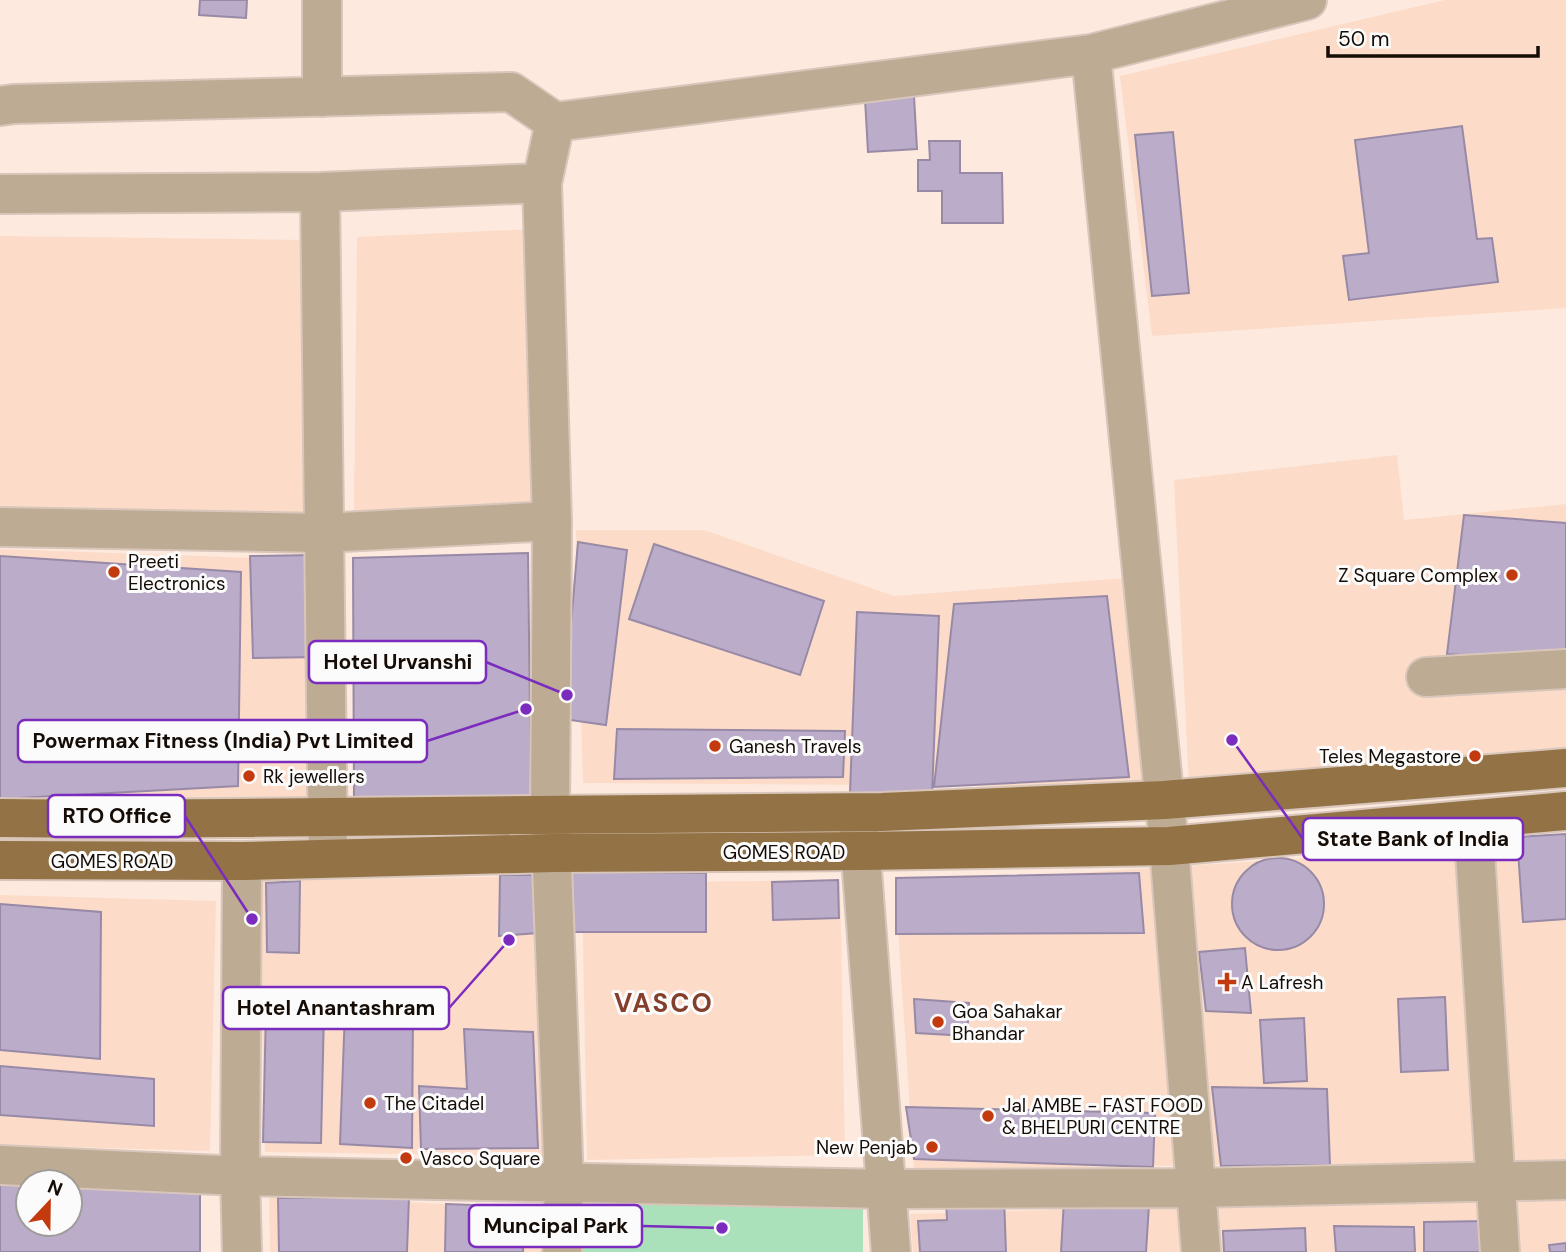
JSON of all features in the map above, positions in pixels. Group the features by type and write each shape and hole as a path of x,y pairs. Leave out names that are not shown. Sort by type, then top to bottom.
{"main road":[{"name":"GOMES ROAD","path":"0,818 858,812 1164,800 1566,768"},
{"name":"GOMES ROAD","path":"0,860 242,862 553,853 1169,846 1566,811"}],"street":[{"path":"321,0 322,97"},
{"path":"0,106 511,92 555,122 1091,54 1307,0"},
{"path":"1091,54 1169,846 1201,1252"},
{"path":"555,122 542,183 552,520 550,814 564,1182 562,1252"},
{"path":"0,194 320,192 542,183"},
{"path":"320,192 328,858"},
{"path":"0,527 323,533 552,520"},
{"path":"1426,677 1566,669"},
{"path":"858,812 891,1252"},
{"path":"1473,820 1500,1252"},
{"path":"242,862 242,1252"},
{"path":"0,1165 240,1176 887,1189 1196,1188 1566,1180"}],"shaded area":[{"path":"1445,0 1566,0 1566,308 1152,336 1120,76"},
{"path":"534,229 537,511 354,514 357,237"},
{"path":"0,236 305,240 305,513 0,514"},
{"path":"1397,455 1404,520 1566,504 1566,752 1189,788 1174,480"},
{"path":"576,530 704,530 894,596 1127,578 1147,787 583,783"},
{"path":"0,549 312,560 313,803 0,796"},
{"path":"1566,841 1566,1161 914,1169 895,885"},
{"path":"540,876 553,1156 265,1152 258,881"},
{"path":"840,880 845,1155 587,1160 582,883"},
{"path":"0,895 216,901 210,1151 0,1145"},
{"path":"269,1194 547,1210 546,1252 270,1252"},
{"path":"1566,1195 1566,1252 913,1252 910,1214"}],"green space":[{"path":"581,1204 863,1204 863,1252 581,1252"}],"building":[{"path":"200,0 247,0 246,18 199,15"},
{"path":"914,96 917,149 868,152 865,99"},
{"path":"1462,126 1477,239 1492,238 1498,282 1349,300 1343,256 1369,253 1355,140"},
{"path":"1173,132 1189,293 1152,296 1135,135"},
{"path":"929,141 960,141 960,173 1002,173 1003,223 942,223 942,191 918,191 918,160 930,160"},
{"path":"1464,515 1566,523 1566,662 1447,654"},
{"path":"578,542 627,550 606,725 563,719"},
{"path":"654,544 824,601 800,675 629,619"},
{"path":"528,553 531,797 354,800 353,558"},
{"path":"315,555 318,657 253,658 250,556"},
{"path":"0,556 241,572 238,786 0,799"},
{"path":"1107,596 1129,777 934,787 954,604"},
{"path":"857,612 939,616 932,796 850,792"},
{"path":"617,729 845,731 843,777 614,779"},
{"path":"1566,834 1566,919 1523,922 1517,837"},
{"path":"1269,858 1287,858 1304,865 1317,878 1324,895 1324,913 1317,930 1304,943 1287,950 1269,950 1252,943 1239,930 1232,913 1232,895 1239,878 1252,865"},
{"path":"572,872 706,873 706,932 572,932"},
{"path":"1139,873 1144,933 896,934 896,878"},
{"path":"500,875 539,875 538,933 499,936"},
{"path":"838,880 839,918 773,920 772,882"},
{"path":"300,881 299,953 267,952 266,883"},
{"path":"0,904 101,912 100,1059 0,1050"},
{"path":"1245,948 1251,1013 1206,1011 1199,952"},
{"path":"1445,997 1448,1070 1401,1072 1398,999"},
{"path":"914,999 969,1003 967,1036 916,1033"},
{"path":"266,1009 324,1011 321,1143 263,1142"},
{"path":"345,1011 413,1011 412,1148 340,1144"},
{"path":"1304,1018 1307,1081 1264,1083 1260,1020"},
{"path":"464,1029 533,1032 538,1148 421,1149 419,1086 467,1089"},
{"path":"0,1066 154,1079 154,1126 0,1115"},
{"path":"1212,1087 1327,1089 1330,1165 1221,1166"},
{"path":"906,1107 1155,1113 1153,1167 914,1159"},
{"path":"0,1178 14,1178 14,1238 84,1238 84,1181 200,1184 200,1252 0,1252"},
{"path":"409,1197 407,1252 279,1252 278,1198"},
{"path":"1004,1197 1006,1252 920,1252 918,1221 947,1220 946,1199"},
{"path":"1064,1200 1149,1205 1146,1252 1061,1252"},
{"path":"446,1204 524,1207 523,1252 445,1252"},
{"path":"1486,1221 1486,1252 1424,1252 1424,1222"},
{"path":"1334,1226 1414,1227 1415,1252 1336,1252"},
{"path":"1305,1228 1306,1252 1224,1252 1223,1231"},
{"path":"1566,1243 1566,1252 1550,1252 1549,1245"}],"place":[{"name":"Preeti Electronics","path":"114,572"},
{"name":"Z Square Complex","path":"1512,575"},
{"name":"Hotel Urvanshi","path":"567,695"},
{"name":"Powermax Fitness (India) Pvt Limited","path":"526,709"},
{"name":"State Bank of India","path":"1232,740"},
{"name":"Ganesh Travels","path":"715,746"},
{"name":"Teles Megastore","path":"1475,756"},
{"name":"Rk jewellers","path":"249,776"},
{"name":"RTO Office","path":"252,919"},
{"name":"Hotel Anantashram","path":"509,940"},
{"name":"A Lafresh","path":"1227,982"},
{"name":"Goa Sahakar Bhandar","path":"938,1022"},
{"name":"The Citadel","path":"370,1103"},
{"name":"JaI AMBE - FAST FOOD & BHELPURI CENTRE","path":"988,1116"},
{"name":"New Penjab","path":"932,1147"},
{"name":"Vasco Square","path":"406,1158"},
{"name":"Muncipal Park","path":"722,1228"}],"district":[{"name":"VASCO","path":"664,1003"}]}
